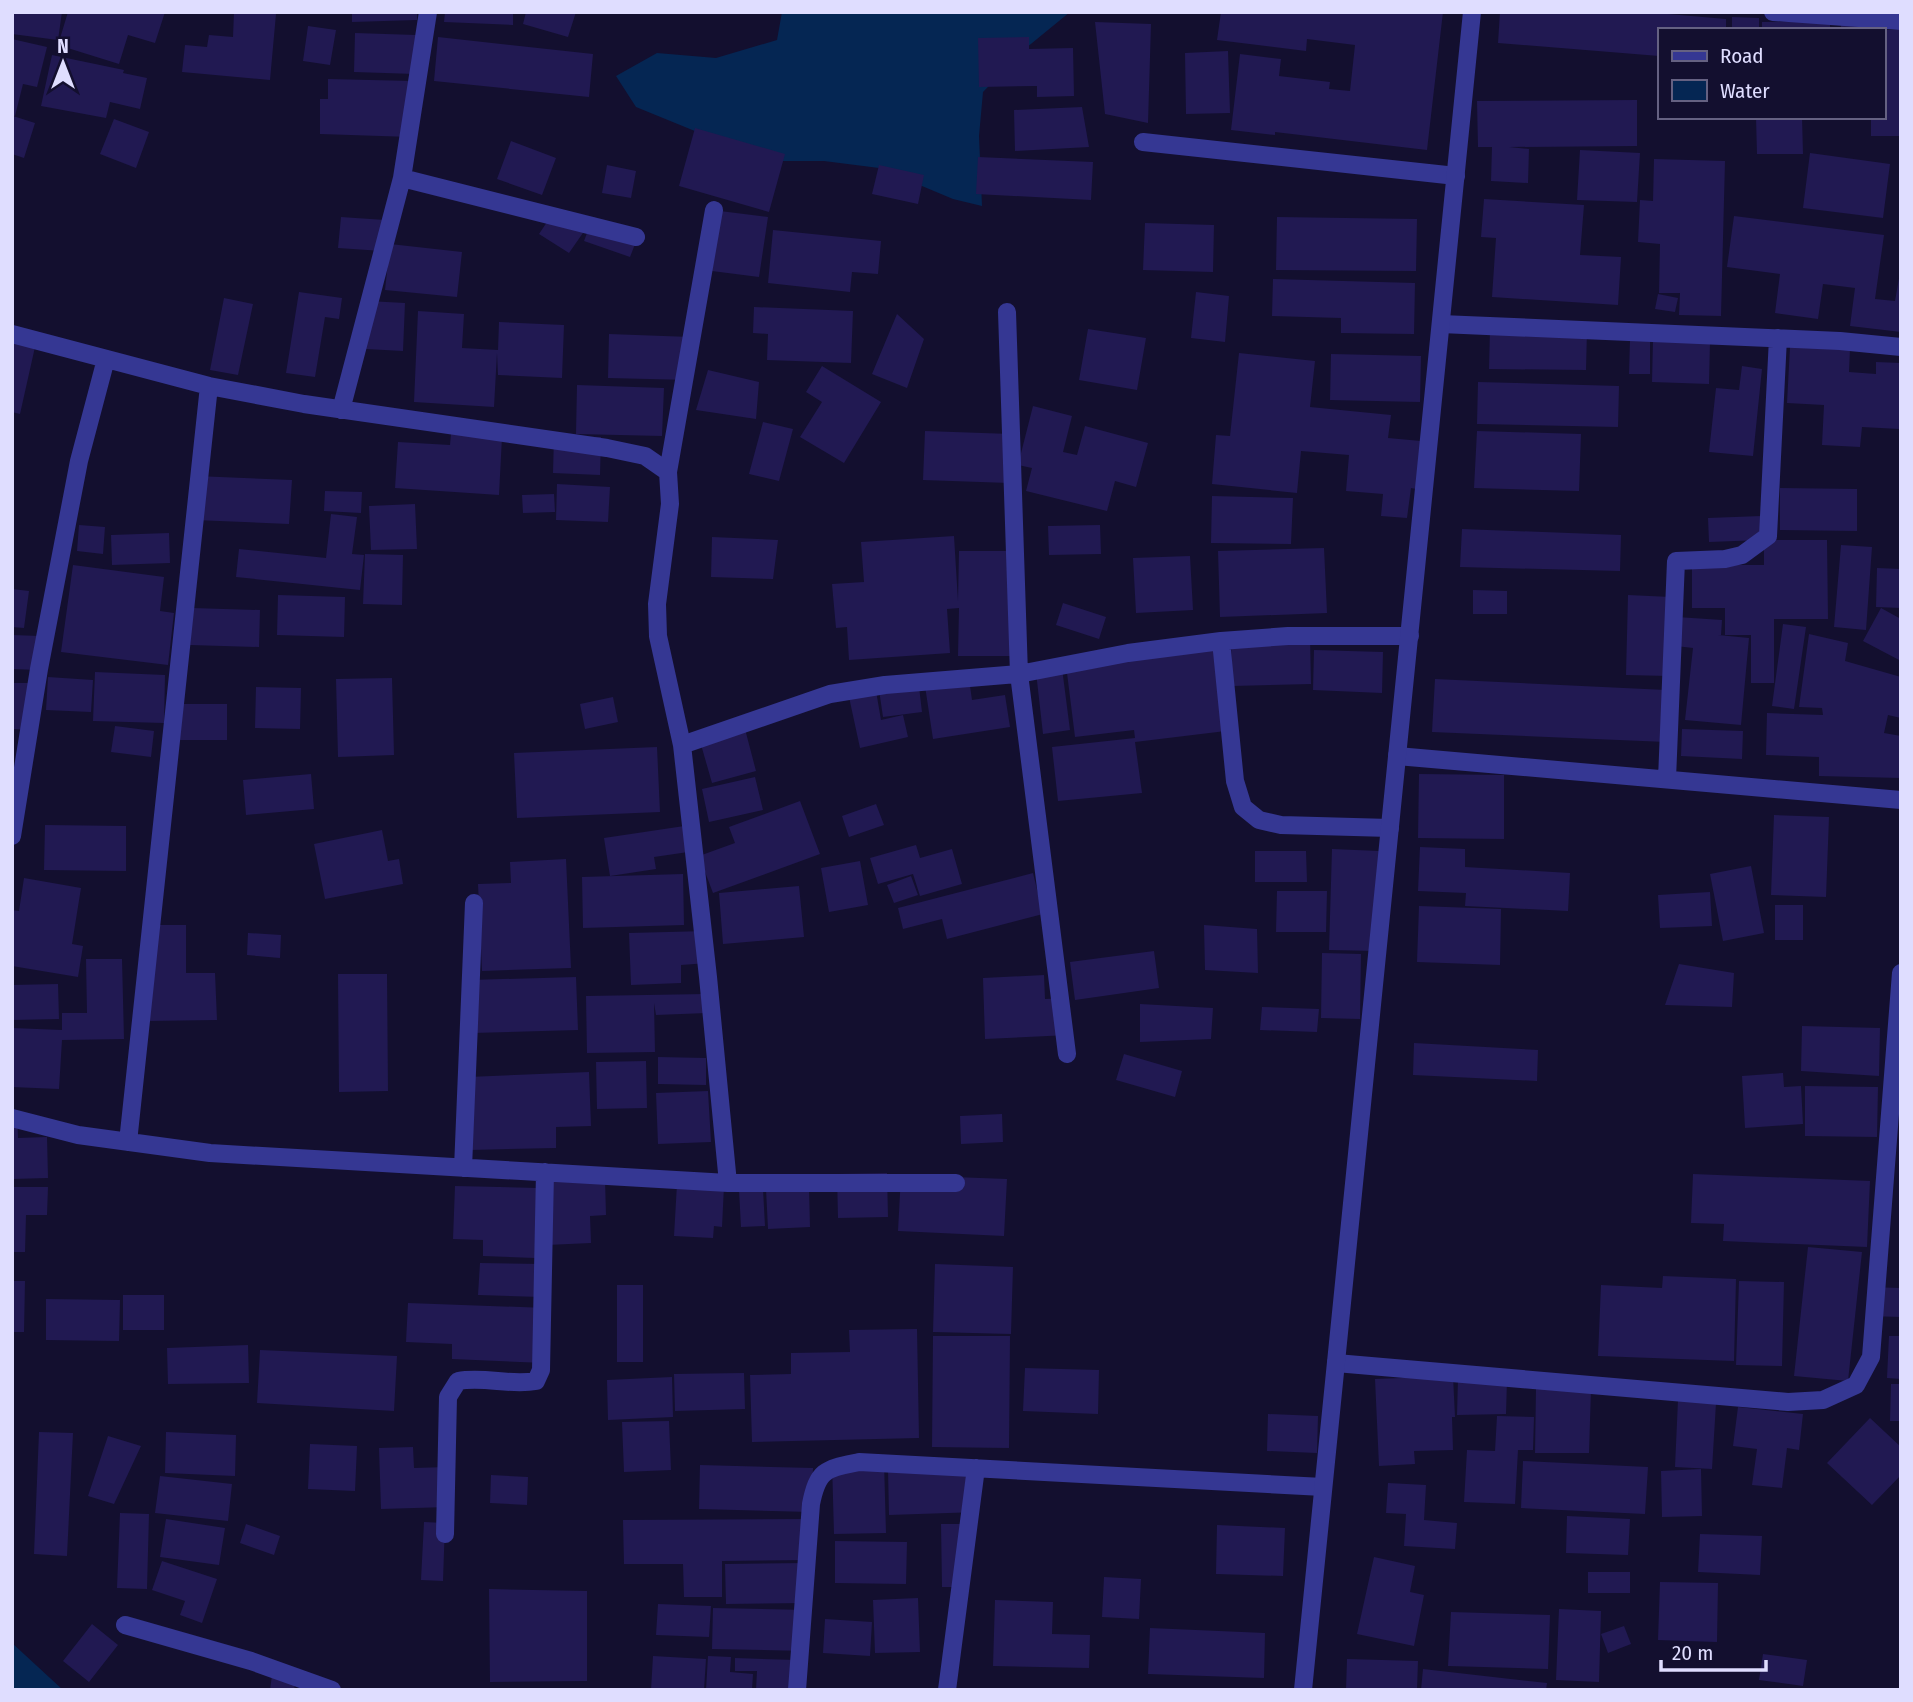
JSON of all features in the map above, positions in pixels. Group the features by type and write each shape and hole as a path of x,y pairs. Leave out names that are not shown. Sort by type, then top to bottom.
{"street":[{"path":"341,410 402,178 428,12"},
{"path":"1303,1690 1472,12"},
{"path":"1773,12 1901,20"},
{"path":"1143,142 1456,176"},
{"path":"402,178 636,237"},
{"path":"714,210 668,472 670,504 657,604 658,636 682,745 728,1183"},
{"path":"1007,312 1019,674 1067,1054"},
{"path":"1441,324 1840,341 1901,347"},
{"path":"12,334 209,386 341,410 607,448 645,457 668,472"},
{"path":"1667,779 1676,561 1725,559 1742,555 1768,536 1779,338"},
{"path":"12,836 39,669 77,474 106,359"},
{"path":"128,1142 209,386"},
{"path":"682,745 830,694 885,685 1019,674 1128,653 1221,641 1288,636 1410,636"},
{"path":"1221,641 1236,781 1243,807 1259,820 1281,825 1390,828"},
{"path":"1397,756 1901,800"},
{"path":"463,1168 474,903"},
{"path":"1336,1363 1787,1402 1823,1401 1856,1385 1871,1357 1901,973"},
{"path":"12,1118 78,1135 210,1153 728,1183 956,1183"},
{"path":"445,1534 448,1397 458,1381 476,1378 517,1384 537,1381 541,1370 545,1172"},
{"path":"797,1690 811,1504 816,1482 832,1468 859,1462 1323,1487"},
{"path":"947,1690 976,1468"},
{"path":"125,1625 251,1661 332,1690"}],"water":[{"path":"782,12 1070,12 1026,48 983,92 979,136 982,206 953,199 879,168 824,161 768,161 636,107 616,76 657,53 716,58 777,40"},
{"path":"12,1643 63,1690 12,1690"}],"building":[{"path":"12,12 62,12 58,40 12,34"},
{"path":"68,12 165,12 155,43 128,35 119,64 58,45"},
{"path":"234,12 276,14 270,80 182,72 185,45 207,47 209,35 233,37"},
{"path":"352,12 417,12 417,20 352,22"},
{"path":"445,12 513,12 513,25 444,22"},
{"path":"526,12 576,12 568,37 523,24"},
{"path":"1221,12 1443,12 1427,150 1275,132 1275,135 1231,130 1240,54 1281,59 1279,76 1330,82 1329,89 1350,91 1355,45 1307,39 1306,51 1217,40"},
{"path":"1500,12 1645,12 1726,19 1726,28 1658,28 1658,56 1498,43"},
{"path":"1732,17 1759,18 1759,28 1732,28"},
{"path":"1830,21 1830,28 1762,28 1762,22"},
{"path":"1095,22 1151,24 1148,123 1105,114"},
{"path":"1841,24 1868,25 1868,28 1841,28"},
{"path":"308,26 336,30 330,65 303,61"},
{"path":"1885,30 1901,30 1901,136 1871,136 1871,119 1885,119"},
{"path":"355,33 416,35 415,74 354,72"},
{"path":"438,37 593,54 589,97 434,81"},
{"path":"1029,37 1029,49 1073,48 1074,96 1037,97 1037,86 979,87 978,38"},
{"path":"12,39 47,47 37,87 23,84 15,116 12,115"},
{"path":"1228,51 1230,113 1186,114 1185,53"},
{"path":"52,55 124,70 123,73 147,78 140,109 110,102 106,118 41,106"},
{"path":"328,79 412,81 411,137 320,134 320,99 328,99"},
{"path":"1637,100 1637,146 1509,147 1529,149 1528,183 1491,181 1492,147 1478,147 1477,101"},
{"path":"1082,107 1089,147 1015,151 1014,110"},
{"path":"13,116 35,123 24,158 12,154"},
{"path":"114,119 149,132 136,168 100,154"},
{"path":"1756,119 1802,119 1803,154 1757,154"},
{"path":"695,128 785,154 769,212 679,186"},
{"path":"511,141 556,158 542,195 497,179"},
{"path":"1580,150 1640,153 1637,202 1577,200"},
{"path":"1810,153 1890,164 1883,218 1803,208"},
{"path":"978,157 1093,162 1091,200 976,194"},
{"path":"1654,159 1725,161 1721,316 1679,315 1680,293 1659,293 1660,244 1638,242 1640,200 1653,201"},
{"path":"607,165 636,171 631,198 602,193"},
{"path":"879,165 924,175 918,204 872,194"},
{"path":"1484,199 1584,205 1580,255 1621,257 1618,305 1492,297 1496,238 1481,237"},
{"path":"555,210 585,230 569,253 539,234"},
{"path":"720,211 768,217 759,277 712,271"},
{"path":"1734,216 1884,235 1875,299 1895,301 1901,267 1901,332 1850,326 1855,288 1823,284 1818,319 1775,313 1780,274 1727,267"},
{"path":"341,217 385,220 382,251 338,248"},
{"path":"593,217 639,234 630,257 584,241"},
{"path":"1277,217 1417,219 1416,271 1276,270"},
{"path":"1145,223 1214,225 1213,272 1143,270"},
{"path":"773,230 881,241 878,274 852,272 850,292 768,283"},
{"path":"390,244 462,252 457,297 385,290"},
{"path":"1273,279 1415,283 1414,334 1341,333 1341,318 1272,316"},
{"path":"299,292 342,298 339,319 325,317 315,377 286,373"},
{"path":"1196,292 1229,296 1225,342 1191,338"},
{"path":"1658,294 1678,298 1675,312 1655,309"},
{"path":"224,298 253,304 238,375 210,370"},
{"path":"368,301 405,303 403,351 366,349"},
{"path":"754,307 853,311 851,363 767,360 768,334 753,333"},
{"path":"418,311 464,314 462,348 498,350 499,322 564,325 562,378 498,375 497,353 494,407 414,402"},
{"path":"897,314 924,339 907,388 872,374"},
{"path":"1088,329 1146,338 1137,390 1079,380"},
{"path":"1490,329 1587,330 1586,370 1489,369"},
{"path":"609,334 691,337 690,380 608,378"},
{"path":"12,337 37,338 20,414 12,412"},
{"path":"1630,340 1650,340 1650,374 1629,374"},
{"path":"1653,340 1710,342 1709,384 1652,382"},
{"path":"1790,347 1850,349 1849,372 1876,374 1876,362 1901,363 1899,429 1862,427 1860,447 1822,445 1824,405 1787,403"},
{"path":"1239,353 1315,361 1310,407 1391,415 1388,438 1421,441 1416,489 1411,488 1407,518 1381,516 1383,494 1346,491 1349,455 1301,451 1297,493 1212,484 1216,435 1230,436"},
{"path":"1331,354 1421,356 1420,402 1330,400"},
{"path":"822,366 881,402 844,463 800,437 822,402 806,392"},
{"path":"1742,366 1762,369 1753,456 1709,452 1716,388 1739,390"},
{"path":"708,370 759,382 756,419 696,410"},
{"path":"1478,382 1619,386 1618,427 1477,424"},
{"path":"577,385 664,388 662,436 576,434"},
{"path":"1033,406 1072,416 1063,452 1077,455 1085,426 1148,443 1136,487 1115,481 1107,511 1026,491 1032,468 1018,465"},
{"path":"763,422 793,429 779,481 749,474"},
{"path":"925,431 1011,434 1009,483 923,480"},
{"path":"1477,431 1581,434 1579,491 1474,488"},
{"path":"451,434 502,437 499,495 395,488 398,442 450,445"},
{"path":"554,436 601,437 600,475 553,473"},
{"path":"196,476 292,480 289,524 195,520"},
{"path":"557,484 610,487 608,522 556,520"},
{"path":"1780,488 1857,489 1857,531 1780,530"},
{"path":"325,491 362,492 361,513 324,511"},
{"path":"554,494 555,512 523,513 522,495"},
{"path":"1212,496 1293,498 1291,544 1211,543"},
{"path":"415,504 417,549 371,550 369,506"},
{"path":"331,514 357,517 352,554 364,555 360,590 236,577 239,549 326,558"},
{"path":"1761,516 1762,540 1709,542 1708,518"},
{"path":"79,525 105,527 103,554 77,551"},
{"path":"1100,525 1101,554 1049,555 1048,526"},
{"path":"1462,529 1621,535 1620,571 1460,567"},
{"path":"169,533 170,563 112,565 111,535"},
{"path":"954,536 958,601 959,551 1016,551 1015,656 958,656 959,608 947,609 950,653 849,660 847,627 836,628 832,584 864,582 861,542"},
{"path":"712,537 778,540 773,579 711,577"},
{"path":"1764,540 1827,540 1828,619 1774,619 1774,683 1751,683 1751,635 1725,635 1725,608 1692,608 1692,565 1764,565"},
{"path":"1841,545 1872,547 1866,630 1834,627"},
{"path":"1324,548 1327,613 1220,617 1218,551"},
{"path":"365,554 403,555 402,605 363,604"},
{"path":"1190,556 1193,610 1136,613 1133,558"},
{"path":"73,565 164,577 160,611 174,613 168,665 61,652"},
{"path":"1877,568 1901,569 1901,608 1876,607"},
{"path":"12,589 29,591 24,628 12,627"},
{"path":"1473,590 1507,591 1507,614 1473,614"},
{"path":"278,595 345,597 344,637 277,635"},
{"path":"1628,595 1671,597 1668,676 1626,675"},
{"path":"1063,603 1106,617 1099,639 1056,625"},
{"path":"192,608 260,610 259,647 190,645"},
{"path":"1881,608 1901,619 1901,661 1863,641"},
{"path":"1677,617 1722,620 1721,635 1718,635 1749,638 1741,725 1685,720 1693,648 1676,646"},
{"path":"1783,624 1806,627 1794,709 1772,706"},
{"path":"1809,634 1848,643 1845,661 1901,677 1901,718 1888,715 1884,733 1901,736 1901,778 1819,776 1819,757 1766,755 1767,713 1823,715 1822,708 1799,707"},
{"path":"12,635 40,636 39,670 12,669"},
{"path":"1310,637 1311,684 1232,686 1231,639"},
{"path":"1223,646 1234,730 1135,742 1142,793 1058,801 1052,747 1135,738 1134,730 1075,737 1066,665"},
{"path":"1314,650 1383,652 1382,693 1313,690"},
{"path":"1062,668 1070,730 1043,734 1036,672"},
{"path":"95,672 165,675 164,723 93,721"},
{"path":"48,677 93,680 91,712 46,710"},
{"path":"392,678 394,755 338,757 336,679"},
{"path":"918,678 922,712 883,717 878,683"},
{"path":"969,679 972,700 1005,695 1010,727 933,739 925,686"},
{"path":"1435,679 1666,690 1666,742 1432,732"},
{"path":"12,683 33,683 32,730 12,729"},
{"path":"256,687 301,688 300,729 255,728"},
{"path":"876,691 881,720 903,715 908,737 860,748 849,697"},
{"path":"613,697 618,722 585,729 580,704"},
{"path":"178,704 227,704 227,740 178,740"},
{"path":"115,726 154,731 151,757 111,752"},
{"path":"745,729 756,771 712,783 700,741"},
{"path":"1682,729 1743,731 1742,759 1681,756"},
{"path":"657,747 660,812 517,818 514,753"},
{"path":"311,774 314,809 246,815 243,780"},
{"path":"1419,774 1504,775 1504,839 1418,838"},
{"path":"755,777 763,810 709,822 702,789"},
{"path":"800,801 820,854 713,893 699,856 735,843 729,827"},
{"path":"876,804 884,825 849,837 842,816"},
{"path":"1774,815 1829,817 1826,897 1771,895"},
{"path":"45,825 126,826 126,871 44,870"},
{"path":"691,825 695,851 654,857 656,869 610,876 604,838"},
{"path":"382,830 388,861 399,859 403,884 325,899 314,844"},
{"path":"916,845 920,858 952,849 962,884 920,896 913,874 878,884 870,858"},
{"path":"1420,847 1465,849 1465,867 1570,873 1568,911 1465,906 1466,893 1418,891"},
{"path":"1332,849 1379,851 1376,951 1329,950"},
{"path":"1255,851 1306,851 1307,882 1255,882"},
{"path":"566,859 571,968 482,971 478,884 511,883 510,862"},
{"path":"860,861 868,905 829,912 821,868"},
{"path":"1751,866 1764,933 1723,941 1710,874"},
{"path":"1033,873 1043,914 947,939 942,919 903,929 898,908"},
{"path":"683,874 684,925 583,928 582,877"},
{"path":"911,876 918,895 894,903 887,885"},
{"path":"24,878 81,888 72,944 83,946 78,977 12,966 12,910 19,911"},
{"path":"799,886 804,937 723,944 719,893"},
{"path":"1277,891 1327,891 1326,932 1276,932"},
{"path":"1710,892 1712,926 1660,928 1658,895"},
{"path":"1775,905 1803,905 1803,940 1775,940"},
{"path":"1419,906 1501,909 1500,965 1417,962"},
{"path":"144,925 186,925 186,973 215,973 217,1020 146,1021"},
{"path":"1204,925 1257,929 1258,973 1205,970"},
{"path":"707,931 708,963 681,965 681,983 631,985 629,933"},
{"path":"248,933 281,935 280,958 247,955"},
{"path":"1154,951 1159,988 1075,1000 1070,962"},
{"path":"1322,953 1361,954 1360,1019 1321,1018"},
{"path":"86,959 122,959 124,1039 62,1040 59,1089 12,1087 12,1028 62,1030 62,1013 87,1013"},
{"path":"1679,964 1734,973 1732,1007 1665,1005"},
{"path":"338,974 387,974 388,1091 339,1092"},
{"path":"1044,975 1045,999 1067,998 1069,1035 985,1039 983,978"},
{"path":"576,977 578,1030 472,1033 470,980"},
{"path":"58,984 59,1019 12,1020 12,985"},
{"path":"706,994 707,1013 656,1015 654,1003 655,1052 587,1053 586,996"},
{"path":"1140,1004 1213,1008 1211,1039 1140,1042"},
{"path":"1262,1007 1319,1009 1317,1032 1260,1030"},
{"path":"1802,1026 1880,1028 1879,1076 1801,1071"},
{"path":"1414,1043 1538,1050 1537,1081 1413,1075"},
{"path":"1124,1054 1182,1071 1175,1097 1116,1080"},
{"path":"658,1057 706,1058 706,1085 658,1084"},
{"path":"646,1061 647,1108 597,1109 596,1062"},
{"path":"589,1072 591,1126 556,1127 556,1148 470,1150 468,1077"},
{"path":"1783,1073 1784,1087 1801,1086 1803,1124 1745,1128 1742,1076"},
{"path":"1805,1086 1878,1087 1877,1137 1805,1136"},
{"path":"708,1091 711,1142 658,1144 656,1093"},
{"path":"12,1111 17,1111 18,1138 47,1137 48,1178 12,1179"},
{"path":"1002,1114 1003,1142 961,1144 960,1116"},
{"path":"887,1173 888,1217 838,1218 837,1174"},
{"path":"1693,1174 1870,1181 1867,1247 1723,1241 1724,1224 1691,1223"},
{"path":"901,1175 1007,1179 1004,1236 898,1231"},
{"path":"605,1179 606,1215 590,1216 591,1243 547,1245 544,1181"},
{"path":"677,1184 724,1186 722,1227 714,1226 713,1238 674,1236"},
{"path":"455,1186 538,1188 535,1258 483,1256 483,1240 453,1239"},
{"path":"12,1187 48,1187 47,1215 26,1215 25,1252 12,1252"},
{"path":"809,1187 810,1227 768,1229 766,1189"},
{"path":"763,1189 765,1226 741,1227 739,1190"},
{"path":"1808,1247 1862,1252 1848,1381 1794,1376"},
{"path":"480,1263 542,1264 541,1297 478,1295"},
{"path":"935,1264 1013,1267 1011,1334 933,1332"},
{"path":"1663,1276 1736,1279 1734,1361 1598,1356 1601,1285 1662,1288"},
{"path":"12,1281 25,1281 24,1332 12,1332"},
{"path":"1739,1281 1784,1282 1782,1366 1736,1365"},
{"path":"617,1285 643,1285 643,1362 617,1362"},
{"path":"1868,1287 1901,1288 1901,1317 1867,1316"},
{"path":"123,1295 164,1295 164,1330 123,1330"},
{"path":"46,1299 120,1300 119,1341 46,1340"},
{"path":"408,1303 547,1308 545,1363 452,1359 452,1344 406,1342"},
{"path":"917,1329 919,1438 752,1442 750,1375 791,1374 791,1353 850,1352 849,1330"},
{"path":"933,1336 1010,1336 1009,1448 932,1447"},
{"path":"1889,1336 1901,1336 1901,1379 1887,1378"},
{"path":"248,1345 249,1383 168,1384 167,1348"},
{"path":"260,1350 397,1356 394,1411 257,1403"},
{"path":"1025,1368 1099,1370 1098,1414 1023,1411"},
{"path":"744,1373 745,1409 675,1411 674,1374"},
{"path":"1453,1376 1453,1450 1414,1451 1415,1464 1379,1466 1375,1379"},
{"path":"672,1377 673,1417 608,1420 607,1380"},
{"path":"1458,1378 1507,1380 1506,1414 1457,1415"},
{"path":"1891,1384 1901,1384 1901,1421 1890,1421"},
{"path":"1536,1388 1591,1389 1589,1453 1535,1453"},
{"path":"1678,1400 1716,1403 1712,1469 1675,1467"},
{"path":"1738,1407 1803,1414 1799,1450 1787,1448 1782,1488 1752,1485 1757,1449 1733,1446"},
{"path":"1268,1414 1318,1416 1317,1453 1267,1451"},
{"path":"1497,1416 1534,1417 1533,1450 1518,1450 1515,1504 1464,1502 1467,1450 1495,1451"},
{"path":"1870,1418 1901,1447 1901,1475 1872,1505 1827,1463"},
{"path":"669,1421 671,1470 624,1472 622,1422"},
{"path":"39,1432 73,1433 67,1556 34,1554"},
{"path":"166,1432 236,1435 235,1476 165,1473"},
{"path":"108,1436 141,1446 114,1504 88,1496"},
{"path":"310,1444 357,1446 355,1491 308,1489"},
{"path":"413,1447 414,1468 447,1467 448,1507 381,1509 379,1448"},
{"path":"884,1461 886,1533 834,1534 832,1462"},
{"path":"1523,1461 1648,1467 1645,1514 1521,1508"},
{"path":"700,1465 813,1468 811,1512 699,1509"},
{"path":"976,1468 978,1512 889,1515 888,1470"},
{"path":"1701,1469 1702,1516 1662,1517 1661,1471"},
{"path":"491,1475 528,1477 527,1505 490,1503"},
{"path":"160,1476 232,1484 228,1521 155,1513"},
{"path":"1388,1483 1426,1485 1424,1520 1457,1523 1455,1549 1404,1546 1406,1514 1386,1513"},
{"path":"120,1513 149,1514 147,1589 117,1588"},
{"path":"1567,1516 1630,1519 1628,1555 1566,1553"},
{"path":"166,1519 225,1528 219,1565 160,1557"},
{"path":"808,1519 809,1560 722,1561 722,1597 684,1597 683,1564 624,1564 623,1520"},
{"path":"424,1522 445,1523 443,1581 421,1580"},
{"path":"246,1524 280,1536 274,1555 240,1543"},
{"path":"941,1524 967,1524 968,1587 942,1587"},
{"path":"1217,1525 1285,1528 1283,1576 1216,1574"},
{"path":"1700,1534 1762,1536 1760,1575 1698,1572"},
{"path":"835,1541 907,1542 906,1584 835,1583"},
{"path":"1374,1557 1415,1566 1410,1592 1424,1595 1414,1646 1357,1634"},
{"path":"162,1561 217,1579 202,1623 180,1615 185,1601 152,1590"},
{"path":"807,1563 807,1603 726,1604 725,1564"},
{"path":"1588,1572 1630,1572 1630,1593 1588,1593"},
{"path":"1104,1577 1141,1579 1139,1619 1102,1617"},
{"path":"1660,1582 1718,1583 1717,1642 1658,1640"},
{"path":"489,1589 587,1591 587,1681 490,1682"},
{"path":"918,1598 920,1652 875,1653 873,1600"},
{"path":"995,1600 1053,1602 1052,1634 1090,1635 1089,1668 993,1666"},
{"path":"658,1604 711,1606 709,1637 656,1635"},
{"path":"713,1608 807,1610 806,1651 712,1649"},
{"path":"1559,1609 1601,1611 1599,1682 1556,1680"},
{"path":"1451,1612 1550,1615 1548,1669 1448,1666"},
{"path":"825,1619 872,1622 870,1656 823,1653"},
{"path":"92,1624 118,1645 89,1682 63,1661"},
{"path":"1624,1626 1631,1644 1608,1653 1601,1634"},
{"path":"1150,1628 1265,1633 1264,1678 1148,1674"},
{"path":"1763,1654 1807,1660 1803,1686 1759,1680"},
{"path":"653,1656 706,1659 704,1690 651,1690"},
{"path":"708,1656 731,1657 730,1672 753,1674 752,1690 706,1690"},
{"path":"735,1658 796,1660 795,1690 756,1690 757,1671 735,1671"},
{"path":"1347,1659 1418,1661 1417,1690 1346,1690"},
{"path":"1423,1669 1547,1683 1546,1690 1421,1690"},
{"path":"272,1675 296,1679 294,1690 270,1690"}]}
